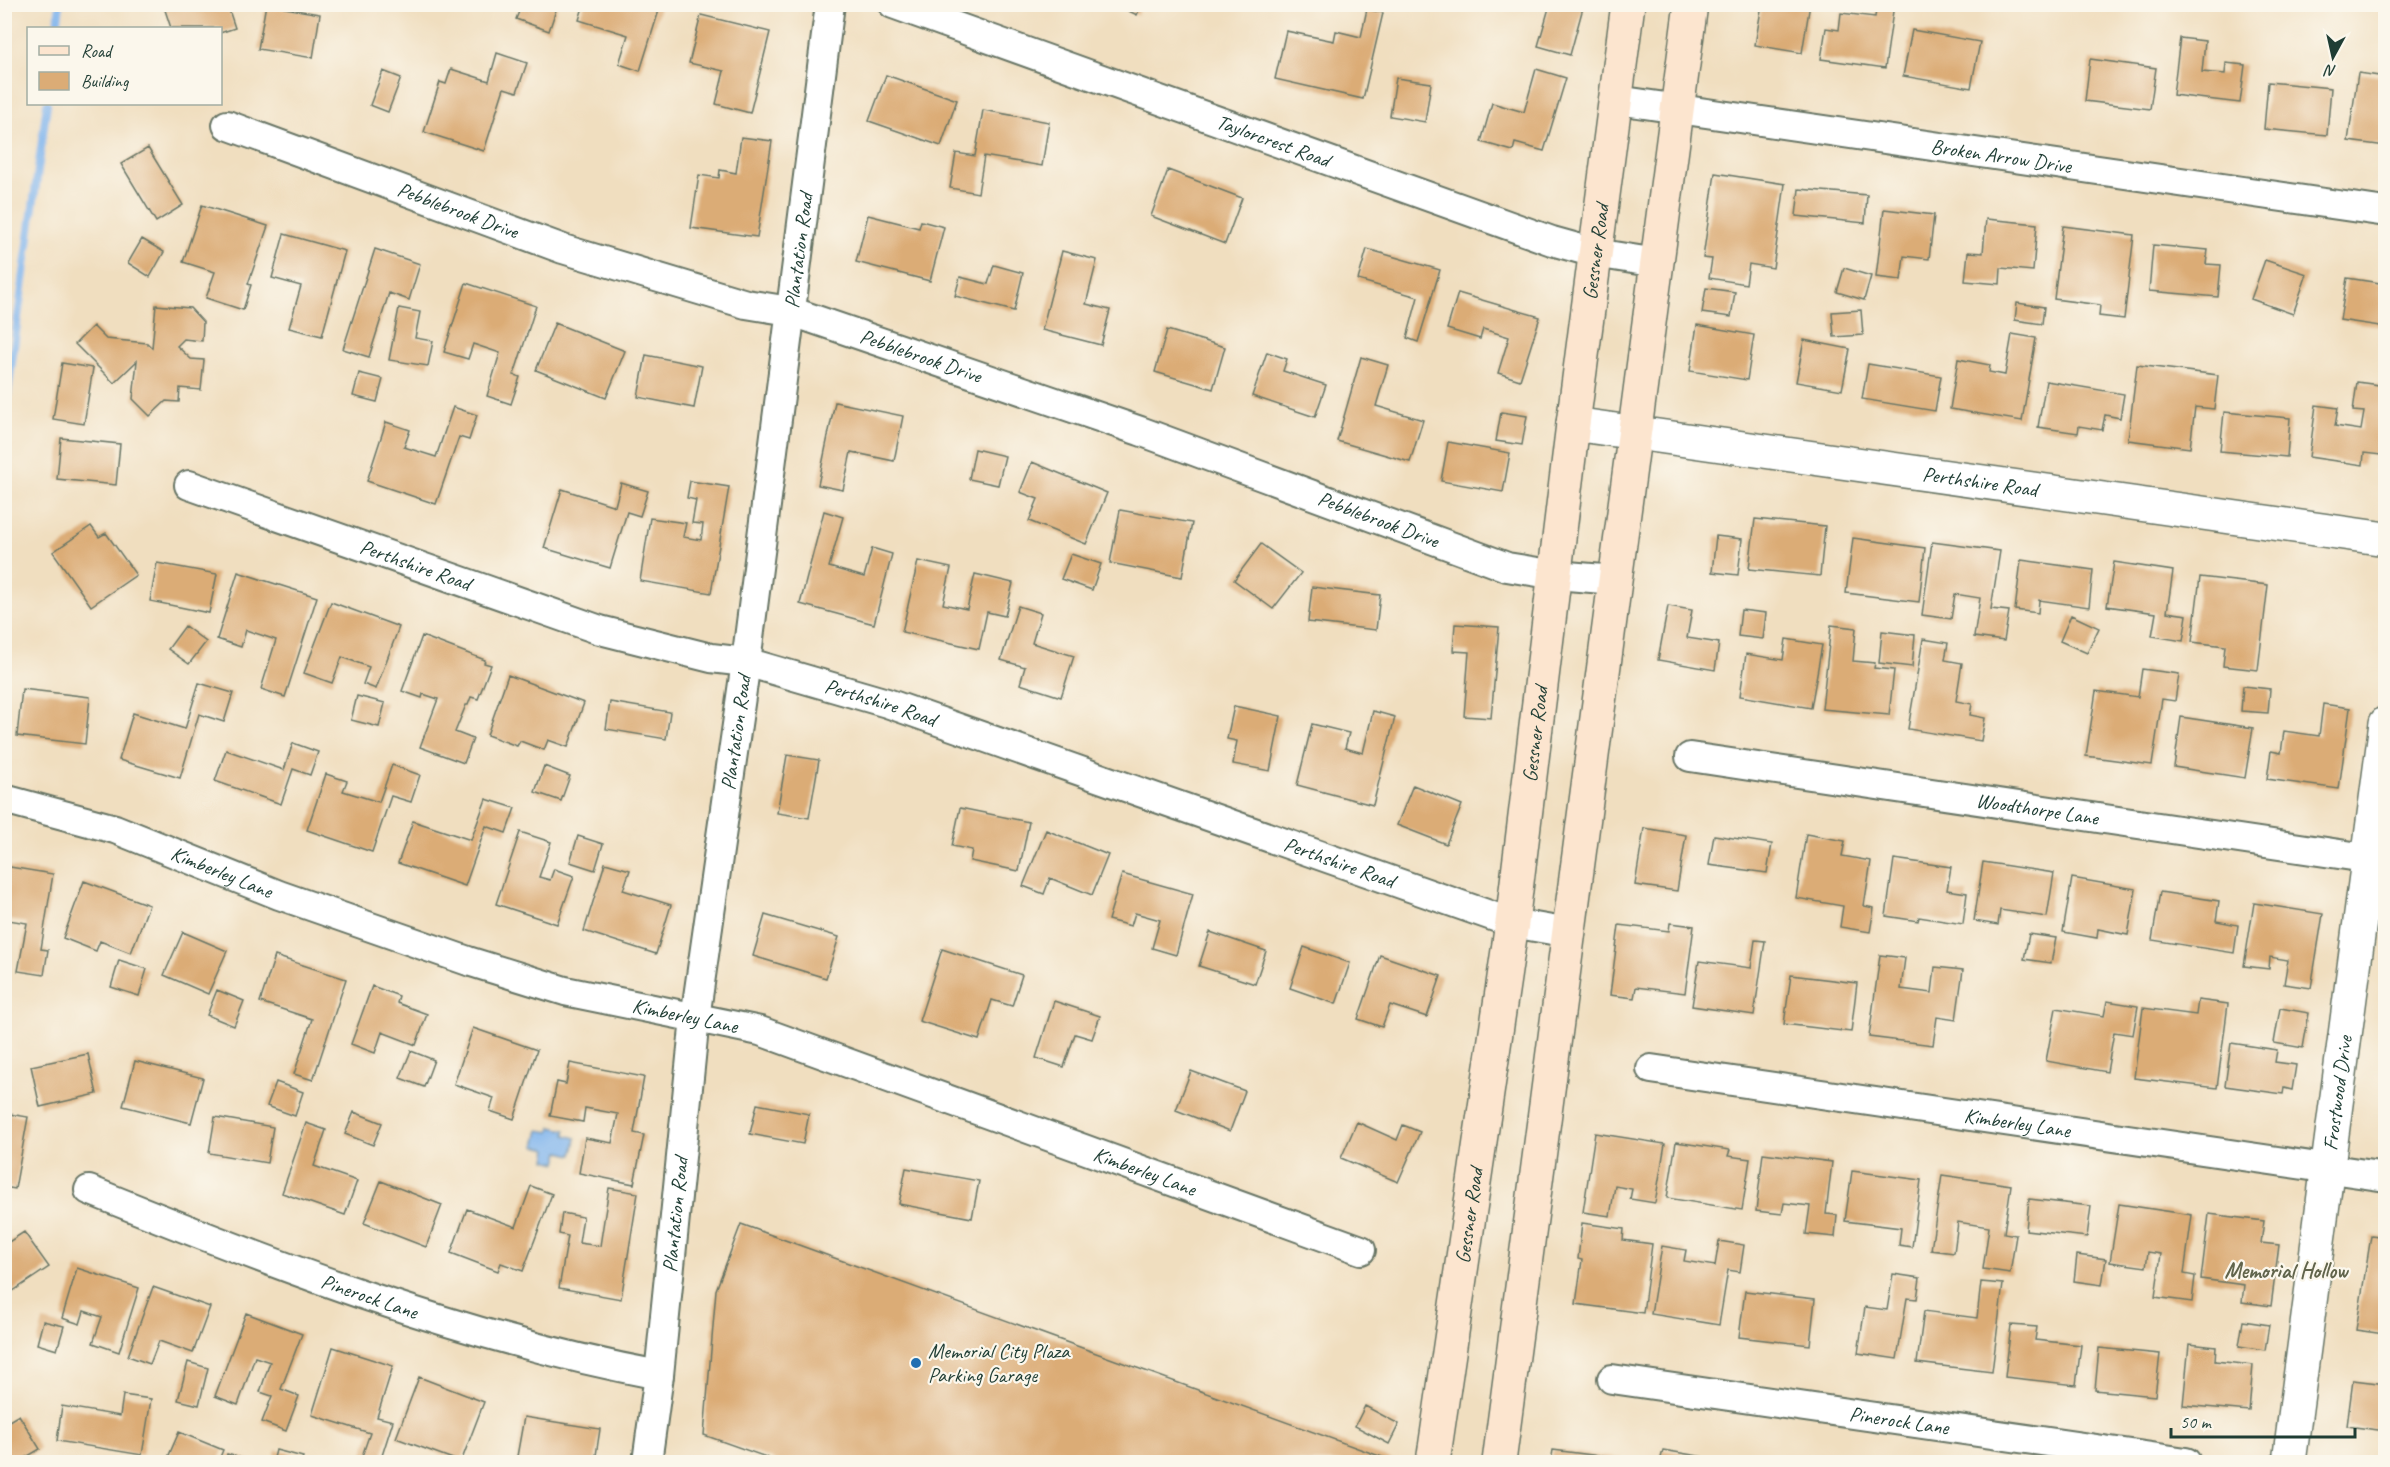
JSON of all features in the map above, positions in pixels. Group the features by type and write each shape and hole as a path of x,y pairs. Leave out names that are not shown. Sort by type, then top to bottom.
{"main road":[{"name":"Gessner Road","path":"1433,1462 1512,923 1573,424 1628,4"},
{"path":"1499,1462 1691,4"}],"street":[{"name":"Plantation Road","path":"647,1462 659,1375 695,1018 746,662 830,4"},
{"name":"Taylorcrest Road","path":"893,4 1552,241 1595,253 1657,263"},
{"name":"Broken Arrow Drive","path":"1617,100 2385,212"},
{"name":"Pebblebrook Drive","path":"227,125 563,249 746,304 790,312 1140,431 1507,567 1556,575 1615,580"},
{"name":"Perthshire Road","path":"1573,424 2385,539"},
{"name":"Perthshire Road","path":"189,484 600,630 711,658 746,662 887,704 1512,923 1569,933"},
{"name":"Frostwood Drive","path":"2289,1462 2327,1167 2377,859 2385,723"},
{"name":"Woodthorpe Lane","path":"1690,757 2377,859"},
{"name":"Kimberley Lane","path":"4,799 115,829 279,895 468,961 565,991 759,1031 1360,1250"},
{"name":"Kimberley Lane","path":"1651,1069 2385,1177"},
{"name":"Pinerock Lane","path":"89,1190 335,1286 526,1344 604,1365 659,1375"},
{"name":"Pinerock Lane","path":"1612,1379 2186,1462"}],"water":[{"path":"551,1127 566,1130 566,1135 576,1138 573,1155 560,1152 557,1163 546,1160 548,1149 535,1146 539,1130 550,1132"}],"building":[{"path":"163,4 227,4 235,28 222,32 222,27 171,27"},
{"path":"266,4 285,4 284,8 320,14 313,58 258,49"},
{"path":"522,4 549,4 557,7 549,31 516,19"},
{"path":"584,4 661,4 640,71 619,64 628,35 579,20"},
{"path":"1114,4 1142,4 1137,15"},
{"path":"1541,4 1584,4 1570,55 1538,46 1549,8"},
{"path":"1762,4 1788,6 1788,4 1810,4 1802,53 1755,45"},
{"path":"1877,4 1894,4 1885,68 1821,59 1826,28 1839,30 1841,13 1875,17"},
{"path":"1367,9 1383,13 1363,99 1275,79 1286,31 1334,41 1336,31 1361,37"},
{"path":"701,15 770,32 750,113 716,104 724,71 689,63"},
{"path":"1912,30 1980,42 1971,88 1903,76"},
{"path":"2180,38 2205,41 2202,72 2225,74 2226,63 2245,65 2240,103 2173,95"},
{"path":"497,53 527,63 517,92 504,88 484,151 424,132 440,82 446,84 451,69 489,81"},
{"path":"2090,59 2156,68 2150,109 2085,101"},
{"path":"1536,69 1566,78 1544,151 1515,143 1513,151 1481,142 1492,103 1524,112"},
{"path":"383,71 401,78 388,112 370,105"},
{"path":"2358,73 2386,77 2386,146 2348,141"},
{"path":"886,75 957,100 941,146 869,121"},
{"path":"1396,78 1431,83 1425,122 1390,116"},
{"path":"2268,82 2331,88 2327,135 2264,129"},
{"path":"983,110 1049,122 1042,166 984,156 978,193 950,188 956,153 975,156"},
{"path":"741,137 772,141 757,237 691,228 699,175 719,178 720,170 736,173"},
{"path":"148,148 183,205 156,222 121,164"},
{"path":"1168,170 1242,198 1225,244 1151,216"},
{"path":"1715,173 1785,184 1773,268 1749,264 1746,284 1709,278 1712,259 1703,258"},
{"path":"1799,189 1867,195 1865,223 1796,216"},
{"path":"202,205 268,226 248,284 251,285 243,310 206,298 215,272 183,262"},
{"path":"1884,209 1934,215 1929,259 1904,256 1901,280 1876,277"},
{"path":"868,215 919,228 921,221 944,227 930,281 856,262"},
{"path":"1986,219 2037,224 2033,271 2001,268 2000,284 1965,281 1968,252 1983,253"},
{"path":"2063,226 2134,235 2124,319 2099,316 2100,305 2054,299"},
{"path":"284,234 345,251 322,336 289,328 301,286 272,278"},
{"path":"142,239 164,252 150,277 128,263"},
{"path":"2153,245 2208,250 2206,264 2221,265 2218,297 2149,291"},
{"path":"375,249 420,264 409,300 389,293 369,357 343,349"},
{"path":"1367,249 1440,270 1418,342 1407,338 1418,297 1358,280"},
{"path":"1062,251 1097,260 1086,304 1110,310 1101,345 1042,330"},
{"path":"2265,260 2307,274 2293,314 2251,299"},
{"path":"994,265 1023,273 1014,311 955,296 960,277 988,284"},
{"path":"1844,268 1871,276 1864,300 1837,292"},
{"path":"2347,278 2386,284 2386,327 2340,320"},
{"path":"466,283 536,306 514,375 520,377 511,404 487,396 500,353 473,344 468,359 444,352"},
{"path":"1706,288 1735,292 1731,317 1702,313"},
{"path":"1458,293 1540,317 1520,380 1498,373 1509,337 1483,329 1480,339 1447,329"},
{"path":"2017,303 2044,307 2042,324 2015,320"},
{"path":"156,305 190,308 203,322 202,341 184,339 177,346 191,359 204,360 201,390 180,388 179,402 166,401 150,416 133,399 137,361 114,383 75,344 93,326 106,339 147,343 152,348"},
{"path":"399,308 420,312 415,338 433,341 428,366 389,360"},
{"path":"1861,310 1863,335 1834,337 1832,312"},
{"path":"555,323 625,351 606,398 536,370"},
{"path":"1697,325 1754,335 1747,380 1690,371"},
{"path":"1167,330 1225,347 1213,389 1155,372"},
{"path":"2012,334 2036,338 2022,421 1950,409 1958,359 1990,365 1989,372 2005,375"},
{"path":"1804,340 1850,349 1842,390 1796,382"},
{"path":"1267,352 1287,359 1283,371 1326,385 1315,417 1252,396"},
{"path":"646,355 702,366 694,408 638,397"},
{"path":"1361,357 1388,365 1376,406 1423,420 1410,462 1337,441"},
{"path":"62,363 93,368 84,424 53,419"},
{"path":"1868,364 1941,376 1935,411 1862,399"},
{"path":"2137,365 2218,375 2214,409 2195,407 2190,448 2128,440"},
{"path":"359,373 383,379 377,402 353,396"},
{"path":"2046,381 2124,394 2120,418 2105,415 2102,430 2079,426 2078,433 2038,427"},
{"path":"2357,382 2386,386 2386,420 2381,455 2364,453 2363,465 2309,457 2316,405 2338,408 2335,426 2361,430 2364,412 2353,411"},
{"path":"835,402 903,416 894,461 851,452 843,490 818,485"},
{"path":"453,407 477,415 469,440 459,437 436,504 367,481 386,422 410,430 404,447 436,457"},
{"path":"1501,412 1527,416 1522,445 1496,441"},
{"path":"2224,412 2290,418 2287,457 2220,451"},
{"path":"61,438 120,444 116,485 57,479"},
{"path":"1448,442 1510,453 1503,492 1441,481"},
{"path":"975,449 1005,456 998,485 969,479"},
{"path":"1032,462 1107,493 1086,544 1029,521 1038,499 1020,492"},
{"path":"690,481 729,487 711,593 640,581 650,518 686,523 683,537 701,540 703,524 692,523 696,500 687,498"},
{"path":"621,483 648,491 640,516 627,512 610,568 544,548 562,489 615,506"},
{"path":"1120,510 1192,523 1182,577 1110,563"},
{"path":"824,511 843,517 829,567 864,577 872,548 892,554 874,624 800,604"},
{"path":"1755,519 1825,526 1820,576 1749,569"},
{"path":"91,526 99,537 106,533 136,575 91,606 53,552"},
{"path":"1716,536 1742,539 1738,575 1712,572"},
{"path":"1853,538 1925,548 1919,602 1846,593"},
{"path":"1932,542 2000,551 1991,609 2009,611 2004,641 1974,637 1980,598 1955,594 1951,619 1922,615"},
{"path":"1261,544 1301,573 1273,609 1234,580"},
{"path":"1071,554 1101,564 1092,590 1061,579"},
{"path":"2021,560 2093,570 2089,607 2039,600 2038,613 2015,610"},
{"path":"918,561 951,568 943,604 967,609 975,574 1013,583 1005,616 987,612 979,649 902,632"},
{"path":"2114,562 2173,571 2167,612 2187,615 2183,641 2152,636 2156,613 2107,606"},
{"path":"157,563 217,574 209,613 150,601"},
{"path":"238,572 317,597 285,697 261,689 276,640 246,630 241,647 217,639"},
{"path":"2200,577 2268,585 2258,670 2223,666 2225,646 2192,642"},
{"path":"1312,587 1380,595 1376,630 1308,622"},
{"path":"331,602 399,627 376,689 363,684 369,667 342,657 332,683 304,673"},
{"path":"1018,606 1041,613 1032,643 1074,656 1061,697 1020,684 1025,667 1001,660"},
{"path":"1668,606 1692,610 1687,638 1719,643 1715,670 1658,660"},
{"path":"1741,610 1766,613 1763,639 1738,636"},
{"path":"2071,615 2099,628 2087,653 2060,641"},
{"path":"1455,624 1499,627 1491,718 1464,716 1469,652 1453,651"},
{"path":"1831,625 1856,628 1853,661 1875,663 1874,668 1894,670 1889,715 1822,709"},
{"path":"185,626 206,642 189,664 168,649"},
{"path":"1882,631 1915,635 1912,667 1879,663"},
{"path":"422,636 485,660 484,663 491,665 478,699 471,697 455,732 473,739 464,763 420,747 438,699 423,694 422,698 402,691"},
{"path":"1786,639 1822,645 1811,708 1740,696 1746,654 1783,660"},
{"path":"1923,639 1948,643 1945,660 1962,663 1956,701 1972,704 1970,715 1985,718 1981,741 1908,729"},
{"path":"2142,669 2179,674 2175,701 2162,699 2152,765 2086,756 2096,691 2138,697"},
{"path":"508,675 584,703 568,747 548,740 544,750 520,741 517,746 487,735"},
{"path":"199,683 233,693 224,722 199,714 180,778 119,760 133,713 185,729"},
{"path":"2243,686 2270,689 2268,713 2241,711"},
{"path":"22,689 90,697 85,744 17,736"},
{"path":"357,696 385,703 379,727 351,720"},
{"path":"610,702 670,712 666,739 606,729"},
{"path":"2323,704 2350,708 2339,789 2267,779 2271,751 2281,753 2284,731 2319,736"},
{"path":"1234,706 1281,716 1270,771 1233,764 1237,741 1227,739"},
{"path":"1373,711 1395,717 1373,805 1297,785 1312,724 1349,733 1345,748 1363,753"},
{"path":"2181,717 2253,728 2245,778 2174,767"},
{"path":"293,743 318,752 310,775 293,769 281,804 215,781 226,750 284,770"},
{"path":"787,755 819,760 809,818 777,813"},
{"path":"392,765 420,775 411,802 391,796 372,852 307,830 326,774 347,781 343,791 379,802"},
{"path":"544,766 570,776 561,801 535,792"},
{"path":"1413,785 1462,805 1446,844 1397,825"},
{"path":"486,799 515,808 506,833 486,826 465,886 398,863 413,821 471,840"},
{"path":"960,808 1029,822 1019,871 970,861 972,850 952,846"},
{"path":"1644,828 1686,835 1677,891 1635,885"},
{"path":"1046,830 1108,855 1092,895 1050,878 1044,894 1023,886"},
{"path":"520,832 551,842 539,877 550,880 554,869 574,876 557,924 496,904"},
{"path":"1806,834 1845,841 1842,856 1871,861 1864,906 1874,908 1870,932 1840,927 1843,906 1796,898"},
{"path":"1714,835 1772,844 1767,873 1709,865"},
{"path":"578,836 603,844 595,870 570,862"},
{"path":"1894,859 1951,867 1947,890 1967,893 1963,924 1919,917 1918,921 1886,916"},
{"path":"1983,862 2054,873 2047,917 2000,910 1998,925 1974,921"},
{"path":"605,863 630,870 623,890 671,905 656,954 584,931"},
{"path":"4,866 53,874 41,949 48,950 44,975 18,971 27,923 9,920 7,933 4,932"},
{"path":"1122,874 1193,894 1176,955 1152,948 1160,920 1135,913 1131,926 1108,920"},
{"path":"2072,878 2136,889 2128,935 2098,929 2097,938 2063,932"},
{"path":"84,881 149,905 131,953 100,941 96,951 63,938"},
{"path":"2160,892 2219,901 2216,921 2238,925 2234,953 2152,940"},
{"path":"2254,903 2323,914 2311,988 2284,984 2288,960 2270,957 2269,969 2244,966"},
{"path":"765,915 839,937 826,978 753,956"},
{"path":"1670,923 1694,926 1685,993 1636,987 1634,998 1610,995 1619,925 1669,931"},
{"path":"183,932 227,951 208,994 164,975"},
{"path":"1210,932 1266,951 1255,984 1199,966"},
{"path":"2029,934 2056,938 2051,963 2024,959"},
{"path":"1755,940 1765,941 1754,1015 1692,1006 1699,961 1751,968"},
{"path":"1304,947 1350,963 1336,1004 1290,988"},
{"path":"942,949 1022,975 1012,1006 992,1000 979,1040 919,1021"},
{"path":"1380,955 1441,976 1427,1017 1390,1005 1382,1027 1358,1019"},
{"path":"1880,955 1905,958 1901,989 1932,993 1935,967 1963,970 1956,1020 1937,1017 1933,1045 1869,1037"},
{"path":"275,956 346,979 313,1080 294,1074 312,1019 260,1002"},
{"path":"119,960 147,969 139,996 111,987"},
{"path":"1791,975 1857,983 1851,1032 1784,1024"},
{"path":"372,986 399,996 397,1003 427,1014 416,1045 382,1032 375,1053 351,1044"},
{"path":"217,990 244,1001 234,1026 207,1015"},
{"path":"2198,1000 2228,1004 2217,1088 2134,1078 2143,1008 2196,1015"},
{"path":"1054,1001 1100,1016 1092,1039 1075,1034 1064,1067 1036,1058"},
{"path":"2107,1001 2138,1006 2133,1035 2114,1032 2107,1072 2046,1061 2056,1008 2104,1016"},
{"path":"2280,1008 2309,1013 2303,1048 2274,1043"},
{"path":"473,1028 537,1050 514,1119 490,1111 494,1098 454,1084"},
{"path":"2231,1043 2277,1050 2275,1062 2296,1065 2292,1090 2284,1088 2283,1094 2225,1086"},
{"path":"411,1051 434,1060 424,1087 400,1078"},
{"path":"88,1054 97,1094 40,1107 31,1066"},
{"path":"135,1061 203,1078 191,1123 123,1106"},
{"path":"570,1063 644,1077 634,1133 644,1135 634,1184 579,1173 585,1138 612,1143 618,1114 585,1108 583,1122 550,1116 557,1082 566,1084"},
{"path":"1191,1071 1245,1091 1230,1131 1176,1110"},
{"path":"276,1082 303,1092 295,1116 267,1106"},
{"path":"757,1104 809,1114 803,1144 750,1134"},
{"path":"354,1112 382,1123 373,1145 345,1134"},
{"path":"4,1113 28,1117 15,1189 4,1187"},
{"path":"215,1117 273,1127 267,1163 209,1153"},
{"path":"1357,1122 1397,1140 1403,1125 1420,1132 1398,1182 1341,1158"},
{"path":"306,1123 326,1130 314,1166 357,1181 345,1215 282,1193"},
{"path":"1595,1133 1665,1144 1655,1203 1630,1199 1632,1189 1615,1186 1610,1216 1583,1212"},
{"path":"1676,1142 1730,1150 1728,1156 1750,1159 1742,1210 1667,1198"},
{"path":"1763,1153 1832,1162 1826,1214 1837,1215 1835,1237 1806,1234 1810,1206 1784,1203 1782,1214 1756,1211"},
{"path":"906,1168 979,1181 972,1218 899,1204"},
{"path":"1852,1171 1921,1180 1912,1247 1899,1245 1901,1228 1845,1221"},
{"path":"1942,1175 2011,1185 2004,1233 2016,1235 2010,1273 1983,1269 1989,1227 1958,1222 1954,1253 1931,1250"},
{"path":"381,1181 442,1205 426,1247 364,1223"},
{"path":"531,1186 552,1194 523,1271 501,1263 498,1271 451,1253 467,1209 516,1227"},
{"path":"609,1188 638,1193 621,1299 559,1288 568,1236 559,1234 562,1213 583,1217 579,1243 600,1246"},
{"path":"2029,1199 2091,1206 2087,1237 2026,1230"},
{"path":"2119,1204 2192,1215 2184,1274 2195,1276 2192,1302 2155,1297 2161,1254 2148,1252 2146,1267 2110,1262"},
{"path":"2209,1214 2264,1221 2261,1243 2279,1245 2271,1306 2242,1302 2244,1285 2201,1279"},
{"path":"1582,1223 1624,1229 1623,1240 1652,1244 1643,1313 1576,1304 1582,1260 1578,1259"},
{"name":"Memorial City Plaza Parking Garage","path":"741,1224 1396,1462 780,1462 704,1435 716,1290"},
{"path":"24,1232 49,1267 10,1293 4,1285 4,1245"},
{"path":"2371,1236 2386,1238 2384,1334 2356,1330"},
{"path":"1719,1241 1744,1245 1740,1272 1728,1270 1719,1325 1651,1314 1662,1246 1686,1250 1684,1261 1715,1266"},
{"path":"2077,1255 2106,1259 2102,1285 2074,1281"},
{"path":"77,1268 139,1288 119,1352 93,1343 102,1317 84,1311 80,1324 62,1318"},
{"path":"1893,1274 1920,1278 1917,1299 1907,1298 1897,1359 1858,1353 1865,1307 1887,1310"},
{"path":"1981,1282 2003,1284 1992,1372 1917,1363 1924,1311 1977,1318"},
{"path":"153,1287 210,1307 193,1353 159,1341 150,1364 128,1356"},
{"path":"1745,1291 1815,1299 1810,1345 1739,1337"},
{"path":"246,1313 302,1334 281,1389 299,1396 286,1431 262,1422 272,1396 260,1392 270,1362 255,1357 238,1405 215,1396"},
{"path":"43,1321 64,1326 57,1350 37,1344"},
{"path":"2243,1321 2269,1325 2265,1350 2239,1346"},
{"path":"2011,1325 2037,1327 2035,1340 2081,1345 2076,1385 2005,1377"},
{"path":"2189,1344 2216,1347 2215,1361 2253,1365 2249,1411 2183,1405"},
{"path":"333,1347 393,1366 377,1417 393,1421 380,1462 360,1462 370,1433 312,1415"},
{"path":"2099,1348 2160,1354 2155,1396 2095,1390"},
{"path":"188,1362 208,1368 199,1405 178,1400"},
{"path":"419,1377 484,1402 461,1462 396,1438"},
{"path":"2353,1380 2386,1384 2386,1431 2347,1426"},
{"path":"123,1395 151,1399 142,1455 57,1441 62,1406 120,1416"},
{"path":"1365,1406 1399,1424 1389,1444 1355,1426"},
{"path":"19,1415 40,1449 18,1462 4,1462 4,1424"},
{"path":"524,1417 600,1429 595,1462 516,1462"},
{"path":"179,1432 223,1450 218,1462 166,1462"},
{"path":"276,1450 303,1457 301,1462 273,1462"},
{"path":"1553,1450 1623,1459 1623,1462 1551,1462"},
{"path":"1663,1450 1710,1458 1710,1462 1660,1462"},
{"path":"227,1454 256,1462 225,1462"}],"waterway":[{"path":"57,27 60,4"},
{"path":"4,420 47,105"}],"place":[{"name":"Memorial City Plaza Parking Garage","path":"916,1363"}],"district":[{"name":"Memorial Hollow","path":"2286,1270"}]}
